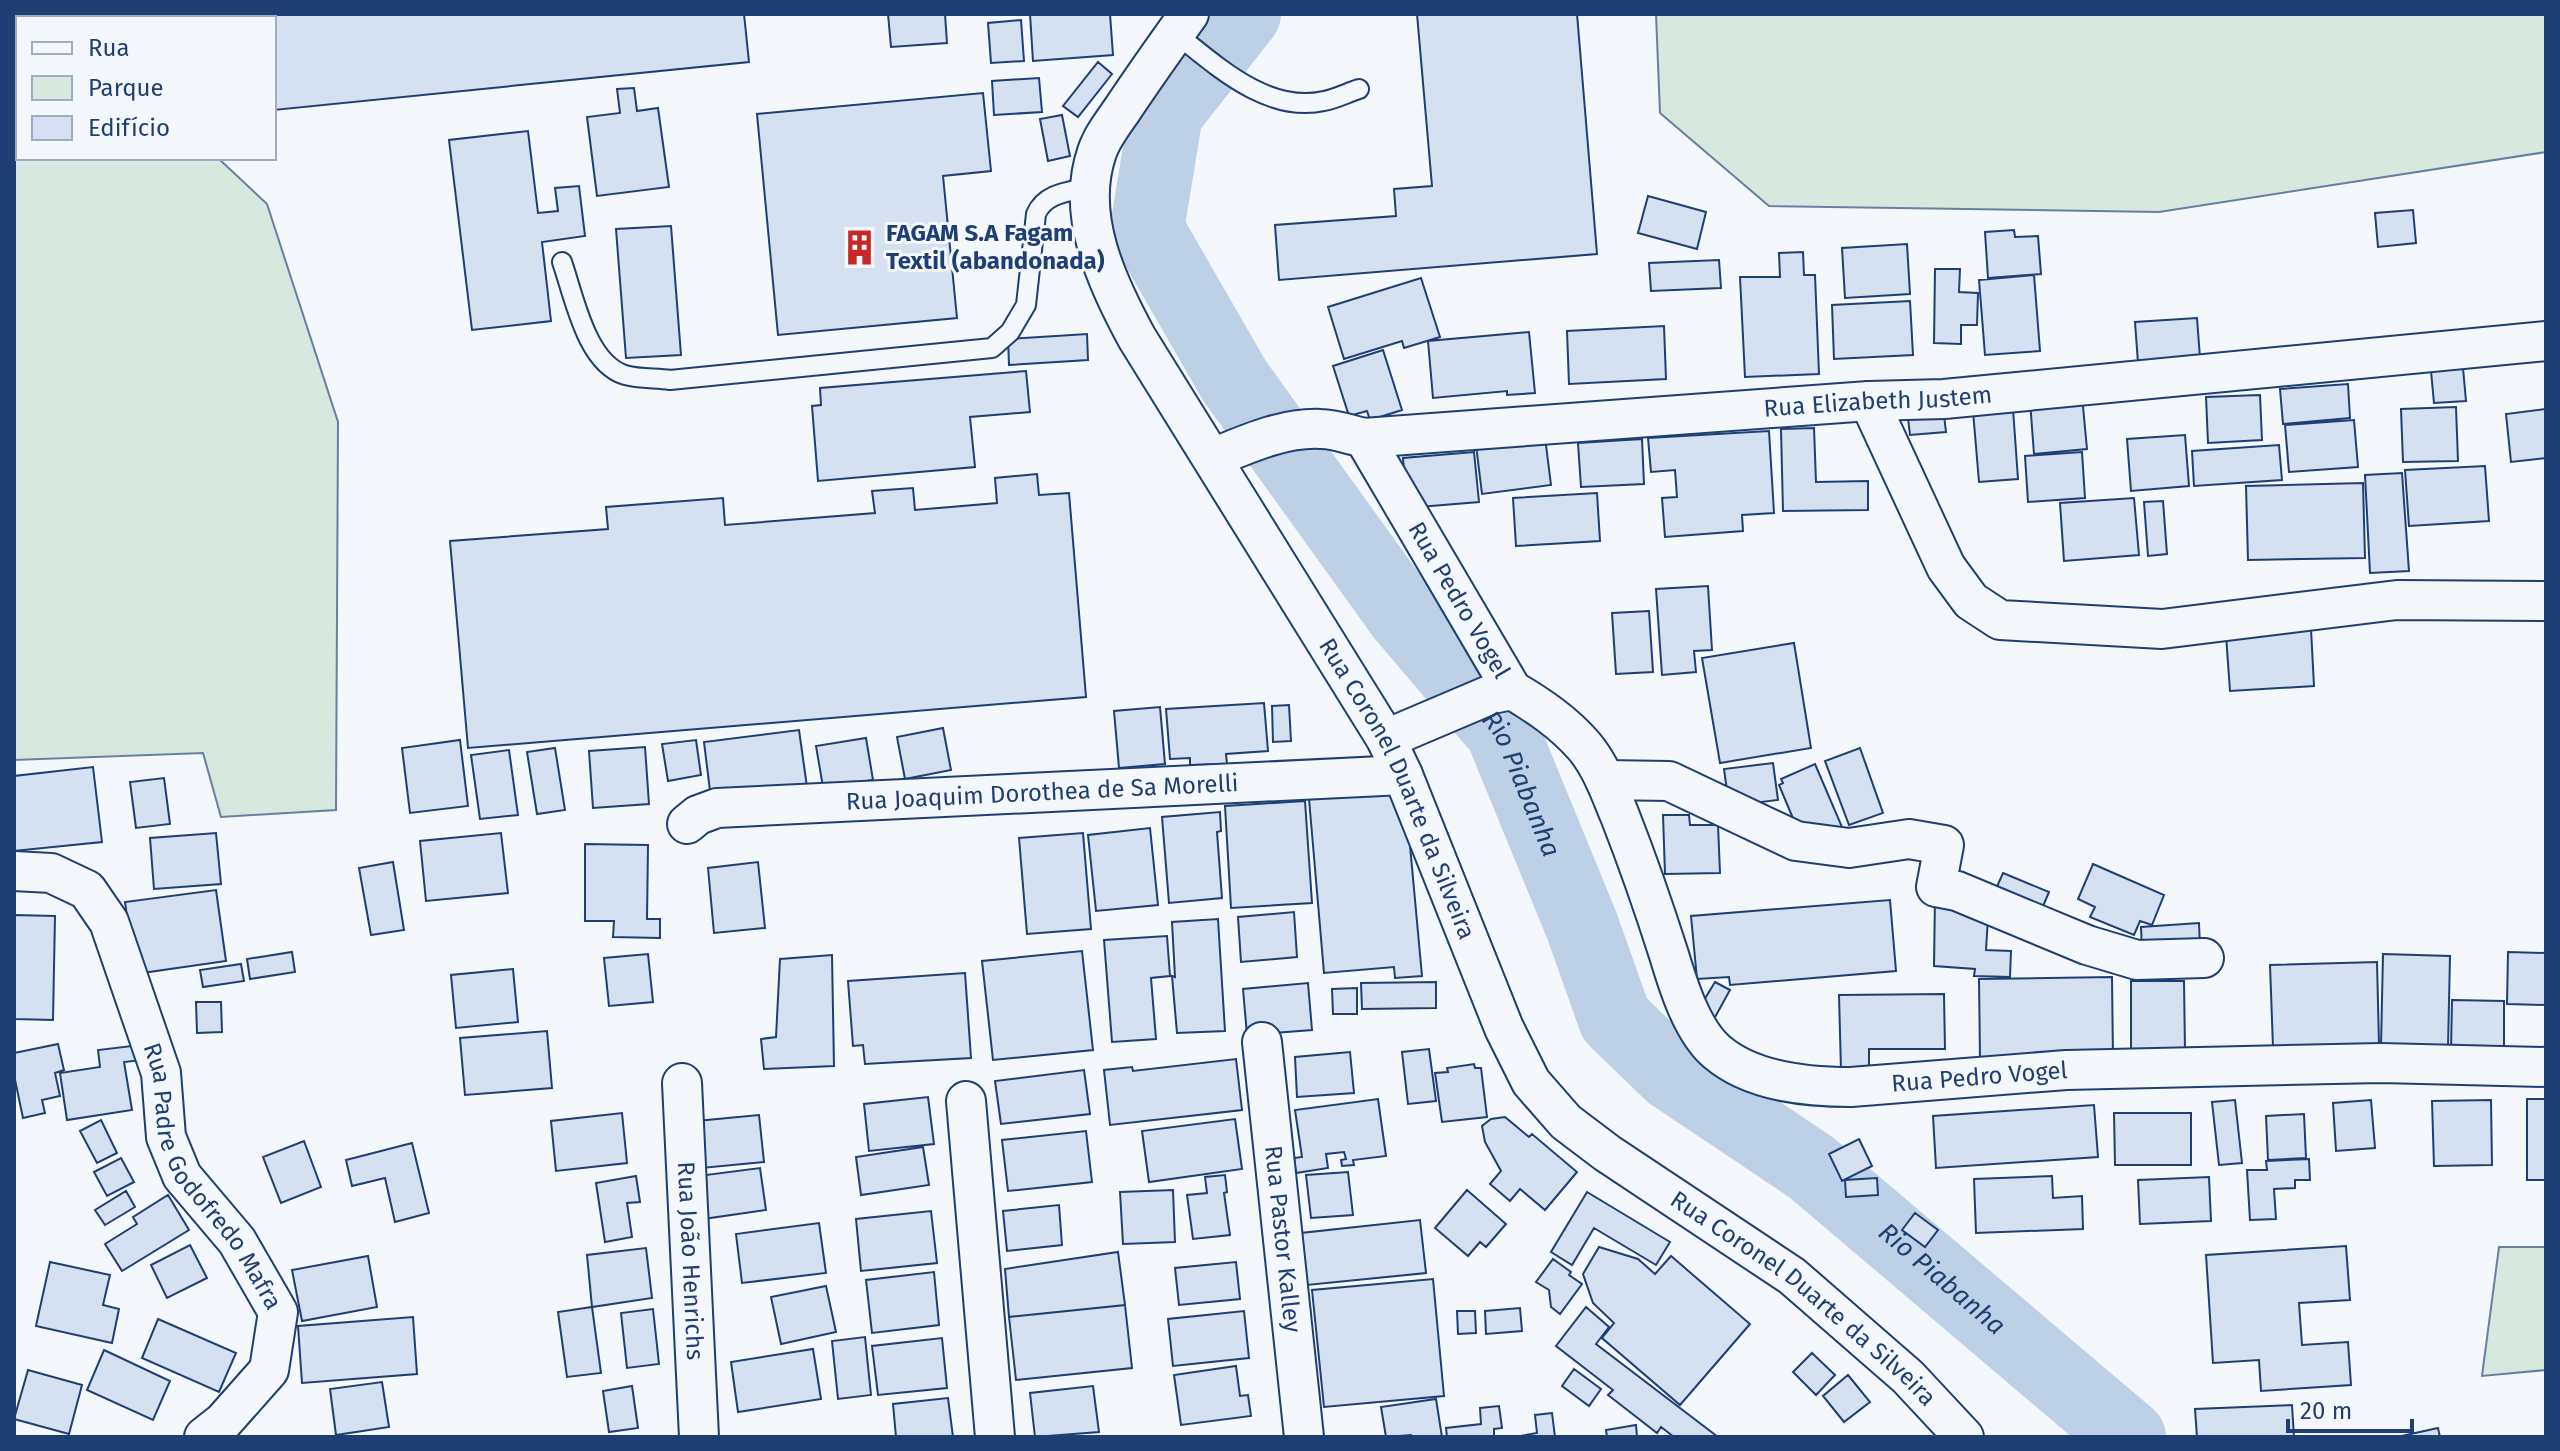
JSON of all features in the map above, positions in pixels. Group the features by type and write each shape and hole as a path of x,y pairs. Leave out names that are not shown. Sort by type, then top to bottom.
{"street":[{"name":"Rua Coronel Duarte da Silveira","path":"1188,33 1097,151 1089,187 1101,264 1111,292 1137,338 1213,458 1399,734 1403,775 1504,1028 1531,1082 1566,1122 1607,1153 1792,1276 1908,1377 1964,1437"},
{"name":"Rua Elizabeth Justem","path":"1213,458 1251,442 1300,430 1323,429 1364,438 1960,397 2546,341"},
{"path":"1869,401 1946,567 1971,601 2000,620 2162,629 2397,600 2546,601"},
{"name":"Rua Pedro Vogel","path":"1364,438 1502,692 1552,714 1586,747 1605,780 1646,880 1672,965 1692,1017 1716,1052 1745,1068 1777,1080 1816,1087 1851,1087 2066,1070 2381,1063 2546,1067"},
{"path":"1399,734 1502,692"},
{"name":"Rua Joaquim Dorothea de Sa Morelli","path":"687,824 698,815 717,808 1403,775"},
{"path":"1605,780 1669,781 1796,841 1849,848 1909,839 1944,845 1936,887 1957,891 2087,945 2137,960 2204,958"},
{"name":"Rua Padre Godofredo Mafra","path":"14,871 51,873 87,890 109,922 161,1073 166,1137 182,1176 237,1241 278,1312 269,1370 223,1422 204,1437"},
{"name":"Rua Pastor Kalley","path":"1262,1042 1304,1437"},
{"name":"Rua João Henrichs","path":"682,1083 699,1437"},
{"path":"966,1101 995,1437"},
{"path":"1908,1377 1924,1437"}],"lane":[{"path":"1188,33 1231,76 1282,101 1321,102 1359,89"},
{"path":"562,262 587,335 603,362 624,375 670,380 992,348 1010,332 1026,305 1036,214 1040,204 1052,196 1089,187"}],"green space":[{"path":"14,14 93,14 16,16 16,160 220,160 267,204 338,422 336,810 221,817 203,753 14,760"},
{"path":"1656,14 2546,14 2546,152 2159,212 1769,206 1660,113"},
{"path":"2499,1247 2546,1247 2546,1370 2482,1376"}],"building":[{"path":"744,14 749,62 276,110 276,16 190,16"},
{"path":"888,14 945,14 947,43 891,47"},
{"path":"1030,14 1110,14 1113,55 1033,61"},
{"path":"1417,14 1577,14 1597,254 1279,280 1275,225 1396,216 1394,189 1432,186"},
{"path":"1021,20 1024,61 991,63 988,23"},
{"path":"1098,62 1112,74 1078,117 1063,106"},
{"path":"1039,78 1042,112 994,115 992,81"},
{"path":"634,88 637,111 658,108 669,187 597,196 587,117 620,113 617,89"},
{"name":"FAGAM S.A Fagam Textil (abandonada)","path":"983,93 991,171 943,176 957,318 778,335 757,114"},
{"path":"1062,115 1070,156 1048,161 1040,119"},
{"path":"528,131 538,213 558,211 555,188 579,186 585,236 542,242 551,321 472,330 449,140"},
{"path":"1648,196 1706,212 1697,249 1638,233"},
{"path":"2413,210 2416,243 2378,247 2375,213"},
{"path":"671,226 681,355 626,358 616,229"},
{"path":"2014,230 2015,237 2038,236 2041,274 1988,278 1985,232"},
{"path":"1907,244 1910,294 1845,298 1842,248"},
{"path":"1803,252 1804,275 1815,275 1819,374 1745,377 1740,277 1780,277 1779,253"},
{"path":"1719,260 1721,288 1651,291 1649,263"},
{"path":"1935,269 1960,269 1959,292 1978,293 1977,325 1961,325 1961,344 1934,343"},
{"path":"2034,275 2040,351 1985,355 1979,280"},
{"path":"1421,278 1440,337 1404,348 1402,341 1344,359 1328,307"},
{"path":"1910,301 1913,355 1834,359 1832,305"},
{"path":"2197,318 2200,358 2138,363 2135,322"},
{"path":"1664,326 1666,379 1569,384 1567,331"},
{"path":"1529,332 1535,393 1507,395 1507,391 1433,398 1428,341"},
{"path":"1087,334 1088,360 1009,365 1008,339"},
{"path":"1383,350 1402,410 1370,420 1367,411 1349,416 1333,366"},
{"path":"2463,368 2466,401 2434,403 2431,371"},
{"path":"1026,371 1030,412 970,417 975,467 818,481 812,406 821,405 820,388"},
{"path":"2348,384 2350,418 2283,424 2280,389"},
{"path":"2260,395 2262,440 2208,443 2206,397"},
{"path":"2082,396 2087,449 2034,454 2030,401"},
{"path":"1943,407 1946,432 1910,435 1907,410"},
{"path":"2456,407 2458,461 2403,462 2401,409"},
{"path":"2013,409 2018,479 1979,482 1973,411"},
{"path":"2546,409 2546,458 2511,462 2506,414"},
{"path":"2354,420 2358,467 2289,472 2285,425"},
{"path":"1814,428 1816,482 1868,481 1868,510 1783,511 1781,429"},
{"path":"1769,431 1774,513 1742,515 1743,531 1665,537 1662,498 1677,497 1675,470 1651,472 1648,438"},
{"path":"2185,435 2189,486 2131,491 2127,439"},
{"path":"1545,437 1551,485 1482,494 1476,445"},
{"path":"1642,439 1644,484 1581,487 1578,443"},
{"path":"2279,445 2282,480 2194,486 2192,451"},
{"path":"1474,452 1479,502 1407,508 1403,458"},
{"path":"2082,452 2085,498 2028,502 2025,456"},
{"path":"2485,466 2489,521 2409,526 2405,470"},
{"path":"2402,473 2409,571 2370,573 2365,475"},
{"path":"1037,474 1039,495 1069,493 1086,697 468,748 450,541 608,529 606,507 723,498 725,525 875,513 872,491 913,488 915,510 997,503 995,478"},
{"path":"2363,483 2365,558 2248,560 2246,486"},
{"path":"1597,493 1600,541 1516,546 1513,498"},
{"path":"2134,498 2139,555 2064,561 2060,503"},
{"path":"2163,501 2167,554 2148,556 2144,502"},
{"path":"1708,586 1712,650 1694,651 1696,672 1662,675 1656,589"},
{"path":"1649,611 1653,672 1616,674 1612,613"},
{"path":"2311,629 2314,686 2230,691 2226,635"},
{"path":"1794,643 1811,748 1720,763 1702,658"},
{"path":"1264,703 1268,751 1226,754 1227,764 1190,765 1190,758 1170,759 1166,709"},
{"path":"1289,705 1291,741 1273,742 1272,706"},
{"path":"1160,707 1165,764 1119,768 1114,711"},
{"path":"943,728 951,770 905,779 897,737"},
{"path":"799,730 807,787 711,799 704,742"},
{"path":"866,738 873,780 823,787 816,746"},
{"path":"460,740 468,806 410,813 402,748"},
{"path":"696,740 701,775 668,781 662,744"},
{"path":"645,747 649,804 593,808 589,751"},
{"path":"555,748 565,810 537,814 527,752"},
{"path":"1860,748 1883,813 1849,825 1825,761"},
{"path":"509,750 518,815 480,819 471,755"},
{"path":"1773,763 1778,800 1729,806 1724,769"},
{"path":"1815,764 1842,827 1813,835 1808,823 1797,828 1779,785 1783,783 1781,779"},
{"path":"93,767 102,842 14,851 14,776"},
{"path":"164,778 170,824 136,828 130,782"},
{"path":"1405,791 1422,976 1395,978 1394,967 1324,973 1309,799"},
{"path":"1305,801 1312,903 1231,908 1225,806"},
{"path":"1220,812 1221,831 1217,832 1222,898 1169,903 1162,817"},
{"path":"1663,815 1689,815 1690,825 1718,825 1720,873 1665,874"},
{"path":"1150,828 1158,905 1096,911 1088,835"},
{"path":"216,833 221,884 154,889 150,838"},
{"path":"501,833 508,893 426,901 420,841"},
{"path":"1083,833 1091,929 1027,934 1019,838"},
{"path":"585,844 648,845 647,919 660,919 660,938 613,937 614,921 585,921"},
{"path":"393,862 404,930 371,935 359,868"},
{"path":"758,862 765,928 714,933 708,868"},
{"path":"2093,864 2164,895 2152,925 2140,921 2134,935 2090,917 2095,907 2078,899"},
{"path":"2003,873 2049,892 2041,911 1992,898"},
{"path":"216,890 226,961 135,974 125,902"},
{"path":"1935,896 1988,918 1986,950 2011,951 2010,977 1974,976 1975,969 1934,966"},
{"path":"1890,900 1896,971 1730,985 1729,977 1697,979 1691,916"},
{"path":"1294,912 1297,957 1241,962 1238,917"},
{"path":"14,915 55,916 53,1020 14,1019"},
{"path":"1218,919 1225,1031 1177,1033 1172,976 1175,977 1172,922"},
{"path":"2199,923 2200,948 2142,951 2141,927"},
{"path":"1167,936 1170,976 1151,978 1156,1039 1112,1042 1104,940"},
{"path":"1082,951 1093,1050 993,1060 982,961"},
{"path":"292,952 295,972 250,979 247,959"},
{"path":"2508,952 2546,953 2546,1005 2507,1004"},
{"path":"648,954 653,1002 609,1006 604,958"},
{"path":"2383,954 2450,956 2448,1048 2381,1046"},
{"path":"832,955 834,1066 764,1069 761,1039 776,1037 780,959"},
{"path":"2377,962 2379,1044 2273,1047 2270,965"},
{"path":"241,964 244,981 203,987 200,970"},
{"path":"513,969 518,1022 456,1028 451,975"},
{"path":"965,973 971,1058 865,1064 863,1045 853,1046 848,981"},
{"path":"2112,977 2113,1058 1980,1059 1979,979"},
{"path":"2131,981 2184,981 2185,1050 2131,1050"},
{"path":"1436,982 1436,1008 1362,1009 1361,983"},
{"path":"1715,982 1730,990 1714,1019 1698,1010"},
{"path":"1308,983 1312,1030 1247,1035 1243,989"},
{"path":"1357,988 1357,1014 1333,1014 1332,989"},
{"path":"1944,994 1945,1049 1869,1049 1869,1069 1841,1070 1839,995"},
{"path":"2452,1000 2504,1001 2504,1050 2451,1050"},
{"path":"196,1002 221,1002 222,1032 197,1033"},
{"path":"547,1031 552,1088 465,1095 460,1038"},
{"path":"58,1044 64,1070 55,1073 60,1096 42,1100 45,1113 23,1118 14,1075 14,1053"},
{"path":"140,1045 141,1060 124,1062 132,1110 67,1120 60,1073 100,1067 98,1050"},
{"path":"1429,1049 1436,1101 1408,1104 1402,1052"},
{"path":"1350,1052 1354,1093 1297,1097 1295,1057"},
{"path":"1236,1059 1242,1110 1110,1125 1104,1070 1132,1067 1133,1071"},
{"path":"1474,1064 1475,1068 1481,1068 1487,1117 1442,1122 1435,1073"},
{"path":"1084,1070 1090,1114 1001,1124 995,1081"},
{"path":"928,1097 934,1144 869,1151 864,1104"},
{"path":"1378,1099 1386,1156 1353,1160 1354,1165 1342,1166 1341,1160 1346,1159 1344,1152 1326,1154 1328,1168 1296,1173 1294,1158 1302,1157 1295,1110"},
{"path":"2527,1099 2546,1099 2546,1180 2527,1180"},
{"path":"2235,1100 2242,1163 2219,1165 2212,1102"},
{"path":"2371,1100 2375,1148 2336,1151 2333,1103"},
{"path":"2491,1100 2492,1165 2434,1166 2432,1101"},
{"path":"2094,1105 2098,1157 1936,1168 1933,1116"},
{"path":"622,1113 627,1163 556,1171 551,1121"},
{"path":"2114,1113 2191,1113 2191,1165 2115,1165"},
{"path":"2304,1114 2306,1158 2268,1160 2266,1116"},
{"path":"759,1115 764,1162 691,1169 686,1122"},
{"path":"1505,1117 1529,1137 1532,1134 1577,1172 1545,1210 1520,1189 1510,1201 1490,1184 1501,1171 1485,1142 1482,1126 1491,1119"},
{"path":"1235,1119 1242,1169 1149,1182 1142,1131"},
{"path":"101,1120 117,1153 97,1163 80,1131"},
{"path":"1086,1131 1092,1182 1008,1191 1002,1140"},
{"path":"1859,1139 1872,1166 1842,1181 1829,1154"},
{"path":"304,1141 321,1187 281,1203 263,1157"},
{"path":"412,1143 429,1213 395,1222 385,1178 352,1186 346,1160"},
{"path":"923,1147 929,1185 861,1195 856,1157"},
{"path":"121,1158 134,1182 107,1196 94,1172"},
{"path":"2309,1159 2310,1180 2295,1180 2295,1188 2274,1189 2276,1219 2250,1220 2247,1170 2267,1170 2266,1161"},
{"path":"760,1168 766,1210 703,1219 698,1176"},
{"path":"1348,1172 1353,1215 1311,1218 1306,1175"},
{"path":"1225,1175 1227,1192 1224,1193 1230,1235 1193,1239 1187,1195 1207,1193 1205,1177"},
{"path":"636,1176 640,1202 627,1203 632,1237 605,1242 596,1183"},
{"path":"2052,1176 2053,1198 2082,1196 2083,1229 1976,1233 1974,1179"},
{"path":"2209,1177 2211,1221 2140,1224 2138,1180"},
{"path":"1877,1178 1878,1195 1846,1197 1845,1180"},
{"path":"1173,1190 1175,1242 1123,1244 1120,1192"},
{"path":"1467,1190 1506,1224 1486,1247 1480,1242 1468,1256 1435,1228"},
{"path":"126,1191 135,1207 105,1225 95,1210"},
{"path":"1587,1192 1670,1242 1656,1265 1594,1228 1572,1265 1551,1252"},
{"path":"168,1195 189,1230 122,1271 105,1244 137,1224 133,1217"},
{"path":"1059,1205 1062,1245 1007,1251 1003,1211"},
{"path":"931,1211 937,1263 861,1271 856,1219"},
{"path":"1915,1213 1938,1230 1925,1247 1902,1230"},
{"path":"1420,1220 1426,1273 1307,1285 1301,1233"},
{"path":"819,1223 826,1273 742,1283 736,1234"},
{"path":"190,1245 207,1278 167,1298 151,1265"},
{"path":"2346,1246 2350,1300 2299,1303 2302,1345 2348,1342 2351,1385 2261,1391 2259,1360 2213,1363 2206,1255"},
{"path":"1599,1247 1638,1259 1655,1274 1671,1256 1750,1324 1680,1405 1602,1338 1614,1323 1593,1303 1583,1274"},
{"path":"646,1248 652,1298 592,1307 587,1255"},
{"path":"1118,1252 1125,1305 1009,1317 1005,1269"},
{"path":"368,1256 377,1307 302,1321 292,1270"},
{"path":"1553,1259 1582,1284 1560,1314 1551,1307 1549,1290 1536,1282"},
{"path":"50,1262 110,1275 103,1305 119,1309 112,1343 36,1326"},
{"path":"1236,1262 1240,1299 1179,1305 1175,1268"},
{"path":"934,1272 939,1325 872,1333 866,1280"},
{"path":"1433,1279 1444,1396 1324,1407 1312,1290"},
{"path":"826,1286 836,1332 781,1344 771,1297"},
{"path":"1125,1305 1132,1368 1016,1380 1009,1317"},
{"path":"592,1307 601,1373 567,1377 558,1312"},
{"path":"1586,1307 1609,1327 1596,1344 1718,1437 1674,1437 1661,1427 1657,1433 1608,1395 1613,1390 1556,1346"},
{"path":"1520,1308 1522,1331 1486,1334 1485,1311"},
{"path":"653,1309 659,1364 627,1368 621,1313"},
{"path":"1244,1311 1249,1358 1173,1366 1168,1319"},
{"path":"1457,1311 1475,1311 1476,1333 1458,1334"},
{"path":"413,1317 417,1374 302,1383 298,1326"},
{"path":"158,1319 236,1353 219,1392 142,1358"},
{"path":"865,1337 871,1395 838,1399 832,1341"},
{"path":"942,1338 947,1388 878,1395 872,1346"},
{"path":"813,1349 821,1399 738,1412 731,1362"},
{"path":"104,1350 170,1381 153,1420 87,1390"},
{"path":"1812,1353 1835,1375 1816,1395 1793,1372"},
{"path":"1236,1366 1240,1396 1248,1395 1251,1416 1181,1425 1174,1375"},
{"path":"1574,1369 1601,1389 1589,1406 1562,1386"},
{"path":"28,1370 82,1385 69,1434 14,1419"},
{"path":"1848,1375 1870,1402 1844,1422 1823,1396"},
{"path":"382,1382 389,1427 336,1435 330,1389"},
{"path":"632,1386 638,1428 609,1432 603,1391"},
{"path":"1093,1386 1099,1432 1035,1437 1030,1393"},
{"path":"948,1398 953,1437 896,1437 893,1404"},
{"path":"1436,1399 1442,1437 1386,1437 1381,1407"},
{"path":"2292,1405 2294,1437 2197,1437 2195,1409"},
{"path":"1499,1406 1502,1428 1494,1429 1494,1437 1447,1437 1446,1428 1481,1424 1480,1408"},
{"path":"1552,1413 1555,1437 1514,1437 1537,1433 1535,1415"},
{"path":"1636,1425 1637,1437 1607,1437 1606,1430"},
{"path":"2438,1428 2440,1437 2397,1437"}],"waterway":[{"name":"Rio Piabanha","path":"1244,14 1166,113 1147,229 1234,380 1404,616 1502,731 1582,926 1615,1019 1672,1074 1812,1168 2129,1437"}],"place":[{"name":"FAGAM S.A Fagam Textil (abandonada)","path":"860,247"}]}
